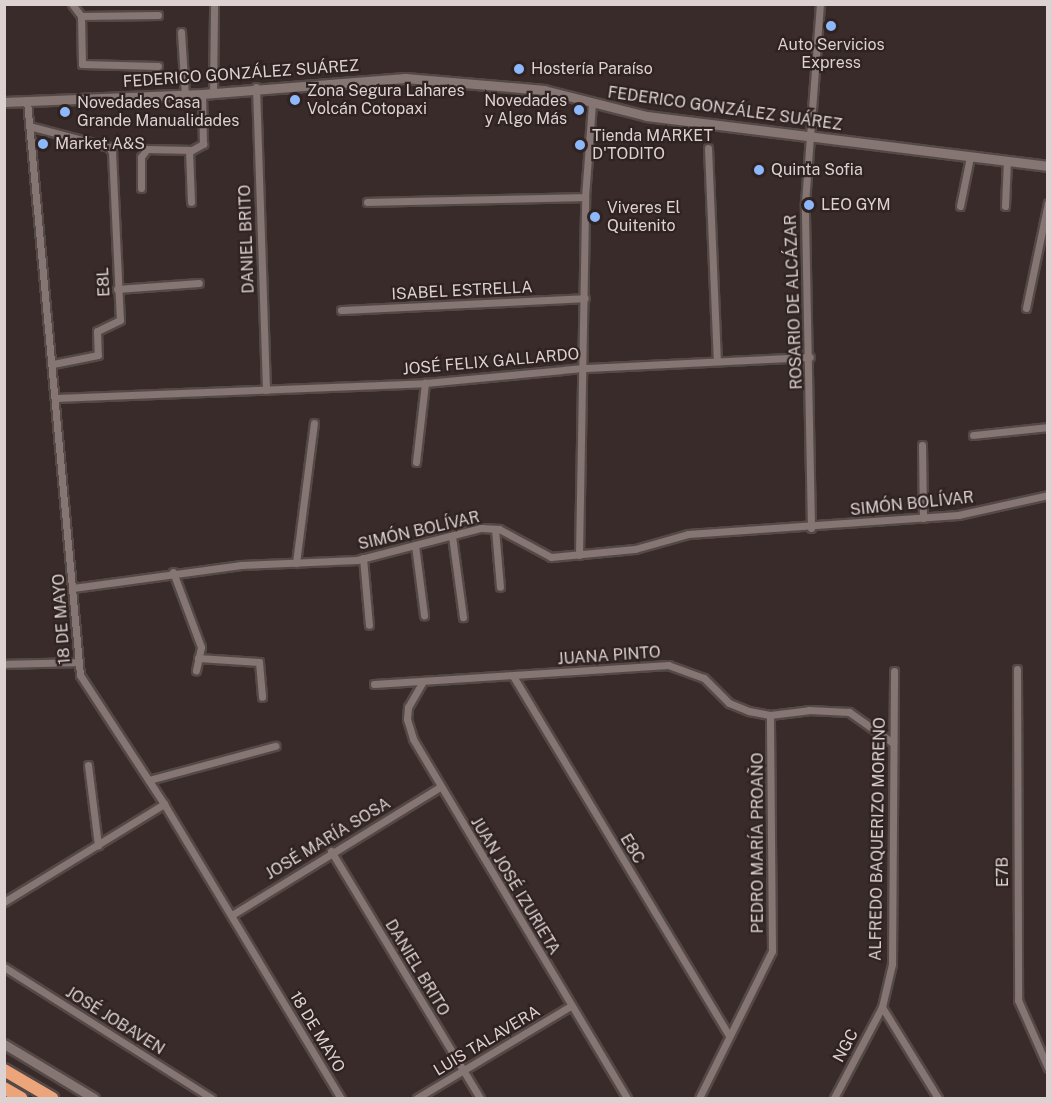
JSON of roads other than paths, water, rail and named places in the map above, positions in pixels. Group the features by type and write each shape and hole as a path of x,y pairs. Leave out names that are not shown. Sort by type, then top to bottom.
{"highway":[{"path":"4,1070 52,1098"},
{"path":"4,1088 21,1098"}],"street":[{"path":"72,4 81,16 82,64 158,66"},
{"name":"ROSARIO DE ALCÁZAR","path":"811,528 810,357 805,203 820,4"},
{"path":"213,93 214,7"},
{"path":"81,16 158,15"},
{"path":"181,32 185,95"},
{"name":"FEDERICO GONZÁLEZ SUÁREZ","path":"4,102 202,94 256,87 405,78 544,90 646,116 1047,166"},
{"name":"DANIEL BRITO","path":"256,87 266,390"},
{"path":"141,188 143,152 158,148 198,149 205,140 202,94"},
{"name":"18 DE MAYO","path":"27,101 53,364 78,662 84,684 164,804 341,1098"},
{"path":"579,555 585,368 585,197 592,104"},
{"name":"E8L","path":"30,126 109,147 112,152 120,320 97,331 98,355 53,364"},
{"path":"708,148 717,361"},
{"path":"189,150 191,202"},
{"path":"960,206 970,157"},
{"path":"1005,206 1007,161"},
{"path":"367,201 585,197"},
{"path":"1026,308 1047,203"},
{"path":"117,288 199,283"},
{"name":"ISABEL ESTRELLA","path":"341,310 585,298"},
{"name":"JOSÉ FELIX GALLARDO","path":"56,398 424,383 585,368 810,357"},
{"path":"416,462 424,383"},
{"path":"296,563 314,423"},
{"path":"974,435 1047,426"},
{"path":"922,445 923,518"},
{"name":"SIMÓN BOLÍVAR","path":"73,588 173,572 363,558 452,536 495,529 551,557 635,549 688,534 811,528 958,515 1047,495"},
{"path":"495,529 500,587"},
{"path":"452,536 463,617"},
{"path":"415,545 424,615"},
{"path":"363,558 369,625"},
{"path":"173,572 201,647 196,670"},
{"path":"198,658 259,662 262,697"},
{"path":"4,664 78,662"},
{"name":"JUANA PINTO","path":"374,684 422,683 668,665 704,678 729,703 770,716 809,710 849,712 893,743"},
{"name":"E7B","path":"1017,669 1018,1000 1047,1068"},
{"name":"ALFREDO BAQUERIZO MORENO","path":"882,1007 892,964 894,671"},
{"name":"E8C","path":"513,676 729,1036"},
{"name":"JUAN JOSÉ IZURIETA","path":"422,683 408,707 407,719 440,787 627,1098"},
{"name":"PEDRO MARÍA PROAÑO","path":"699,1098 772,951 770,716"},
{"path":"149,780 275,746"},
{"path":"88,765 98,845"},
{"name":"JOSÉ MARÍA SOSA","path":"232,915 331,851 440,787"},
{"path":"4,902 164,804"},
{"name":"DANIEL BRITO","path":"331,851 480,1098"},
{"name":"JOSÉ JOBAVEN","path":"4,967 211,1098"},
{"name":"LUIS TALAVERA","path":"417,1098 571,1006"},
{"path":"882,1007 938,1098"},
{"name":"NGC","path":"834,1098 882,1007"},
{"path":"4,1044 94,1098"},
{"path":"4,1096 12,1098"}],"place":[{"name":"Auto Servicios Express","path":"831,26"},
{"name":"Hostería Paraíso","path":"519,69"},
{"name":"Zona Segura Lahares Volcán Cotopaxi","path":"295,100"},
{"name":"Novedades y Algo Más","path":"579,110"},
{"name":"Novedades Casa Grande Manualidades","path":"65,112"},
{"name":"Market A&S","path":"43,144"},
{"name":"Tienda MARKET D'TODITO","path":"580,145"},
{"name":"Quinta Sofia","path":"759,170"},
{"name":"LEO GYM","path":"809,205"},
{"name":"Viveres El Quitenito","path":"595,217"}]}
